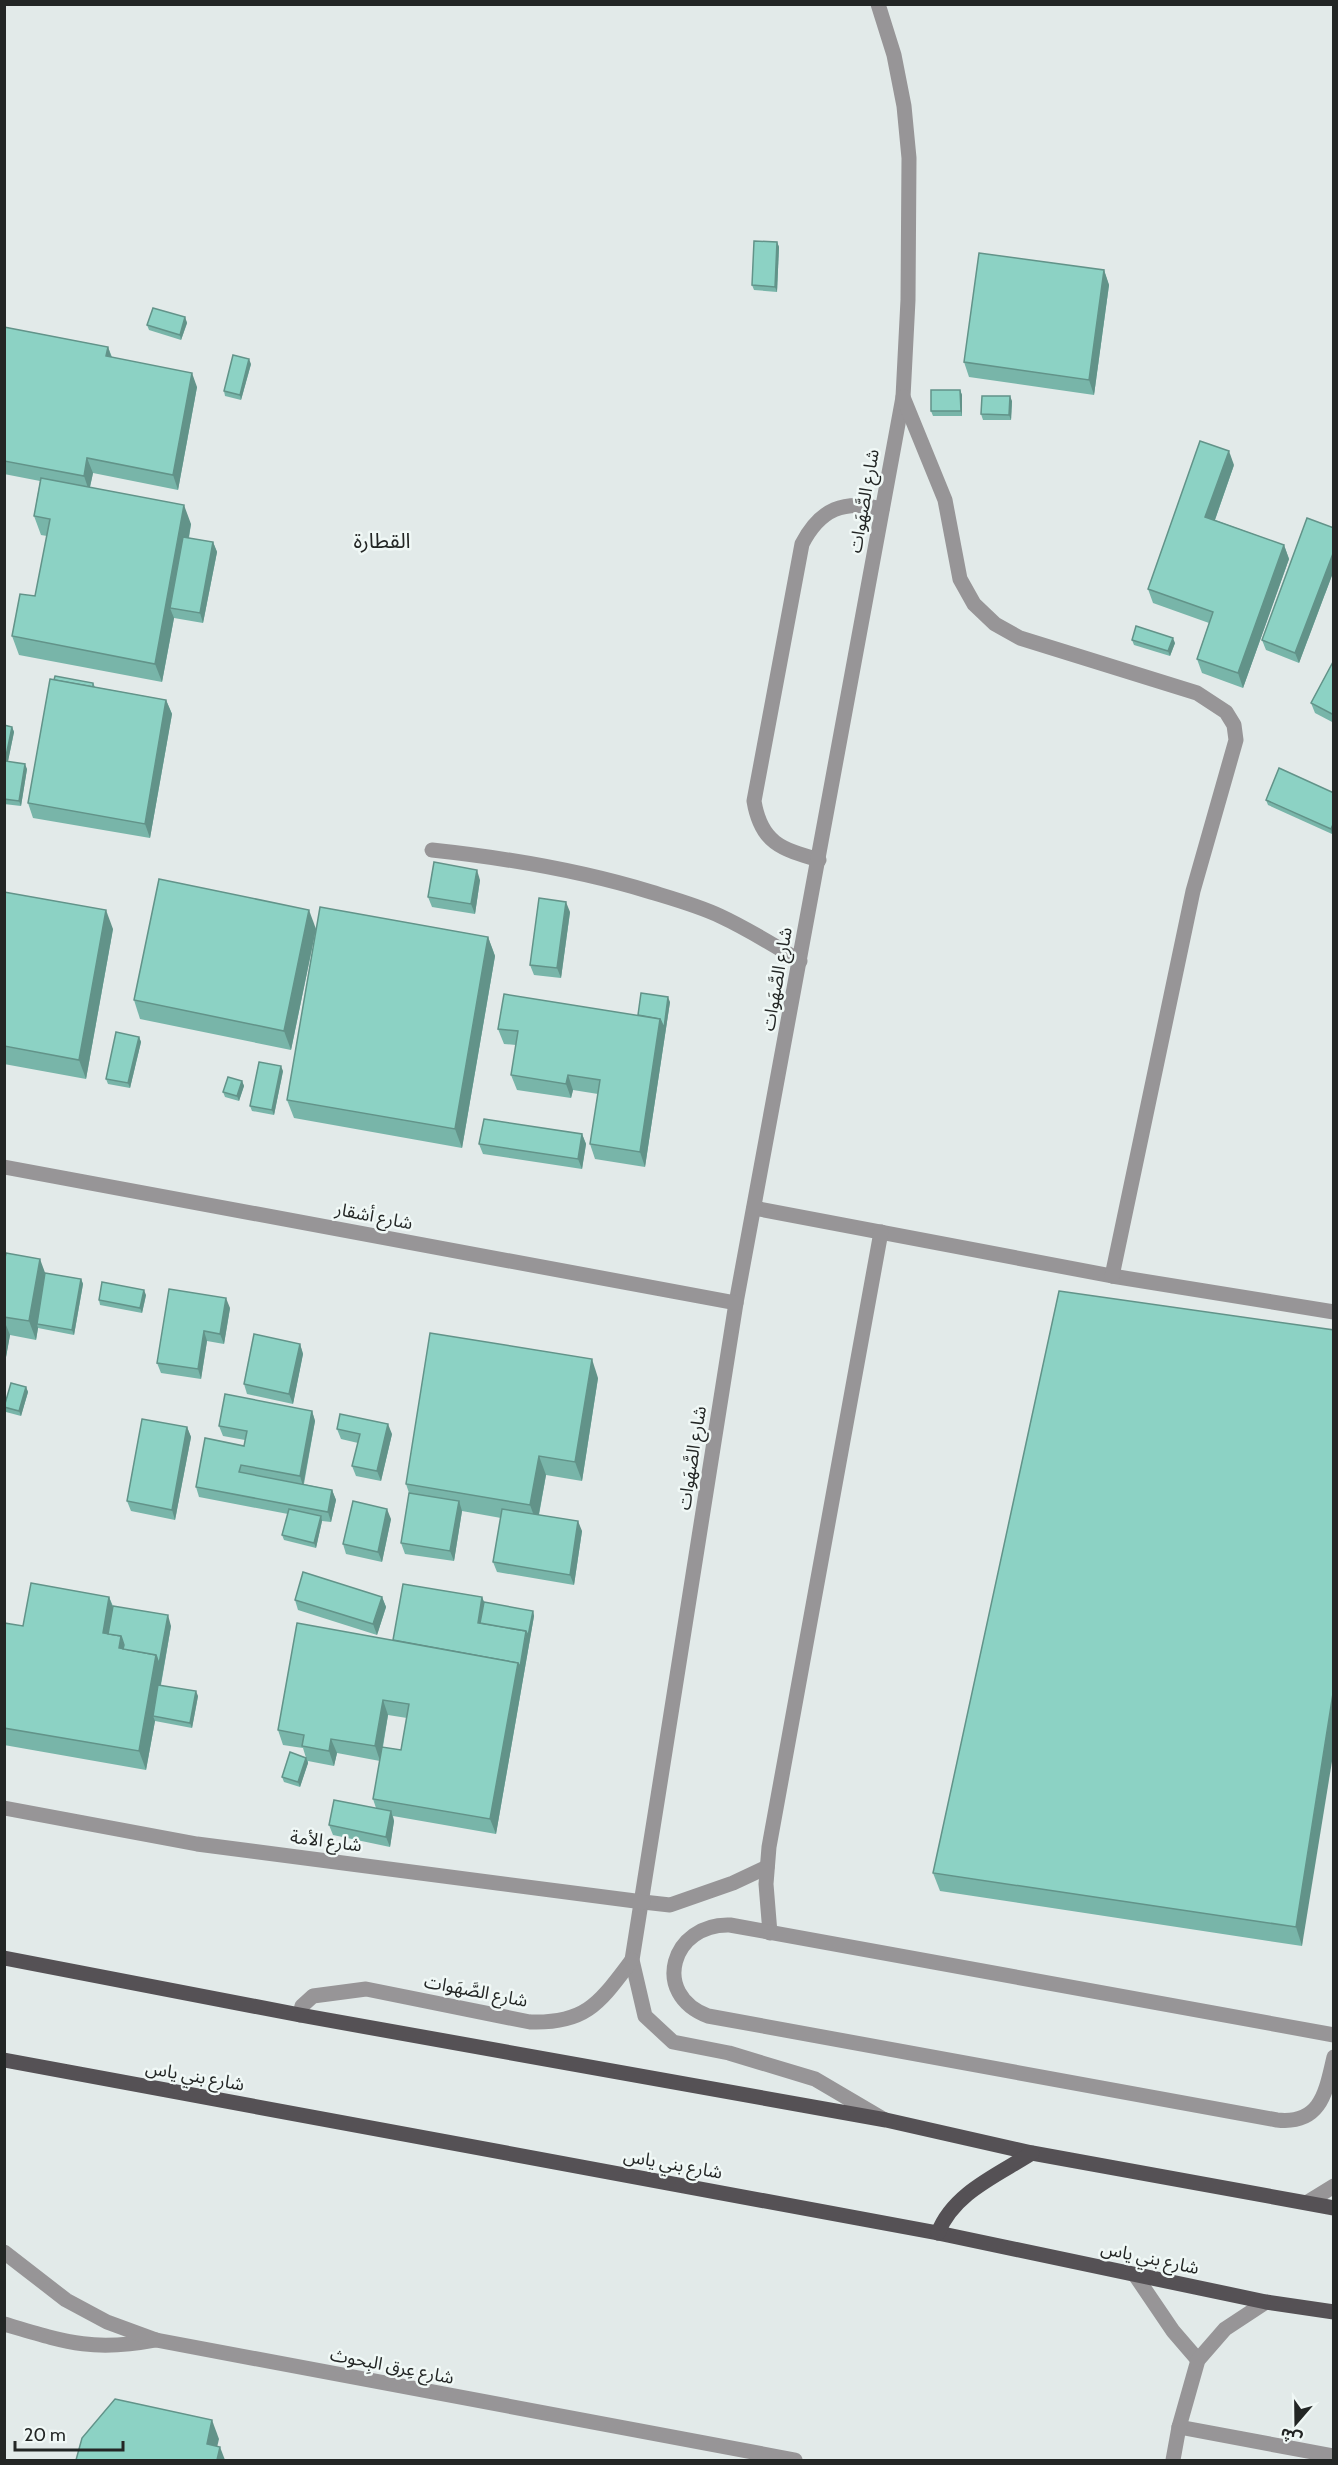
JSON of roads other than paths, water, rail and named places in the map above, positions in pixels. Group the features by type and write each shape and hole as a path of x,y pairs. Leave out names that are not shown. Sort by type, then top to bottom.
{"main road":[{"path":"4,1958 300,2015 886,2120 1032,2152 1334,2208"},
{"name":"شارع بني ياس","path":"4,2060 938,2233 1266,2302 1334,2312"},
{"path":"938,2233 943,2220 961,2198 1032,2152"}],"street":[{"name":"شارع الصَّهَوات","path":"878,4 896,65 904,106 909,158 908,300 903,397 736,1303 632,1960 645,2016 673,2042 739,2056 815,2079 886,2120"},
{"path":"903,397 945,500 960,579 974,604 995,624 1020,638 1197,693 1226,712 1234,725 1236,740 1233,755 1193,891 1112,1276"},
{"path":"819,860 785,850 767,836 756,814 754,801 756,789 802,544 809,530 832,510 848,505 865,504 882,509"},
{"path":"432,850 522,861 632,886 719,916 763,938 800,961"},
{"name":"شارع أشقار","path":"4,1167 736,1303"},
{"path":"754,1208 1112,1276 1334,1312"},
{"path":"770,1933 767,1867 881,1232"},
{"name":"شارع الأمة","path":"4,1808 197,1844 670,1905 733,1883 767,1867"},
{"path":"1334,2035 716,1924 692,1935 681,1948 673,1974 679,1996 687,2005 708,2016 1288,2121 1308,2115 1321,2102 1334,2057"},
{"name":"شارع الصَّهَوات","path":"300,2015 302,2006 313,1996 366,1989 519,2020 551,2023 572,2019 591,2009 606,1994 632,1960"},
{"path":"1308,2202 1334,2186"},
{"name":"شارع عِرق البِحوث","path":"4,2252 66,2300 107,2322 156,2340 795,2460"},
{"path":"1135,2275 1173,2331 1198,2360"},
{"path":"1173,2460 1179,2427 1198,2360 1225,2329 1266,2302"},
{"path":"4,2324 72,2344 119,2346 156,2340"},
{"path":"1179,2427 1334,2456"}],"district":[{"name":"القطارة","path":"382,541"}]}
